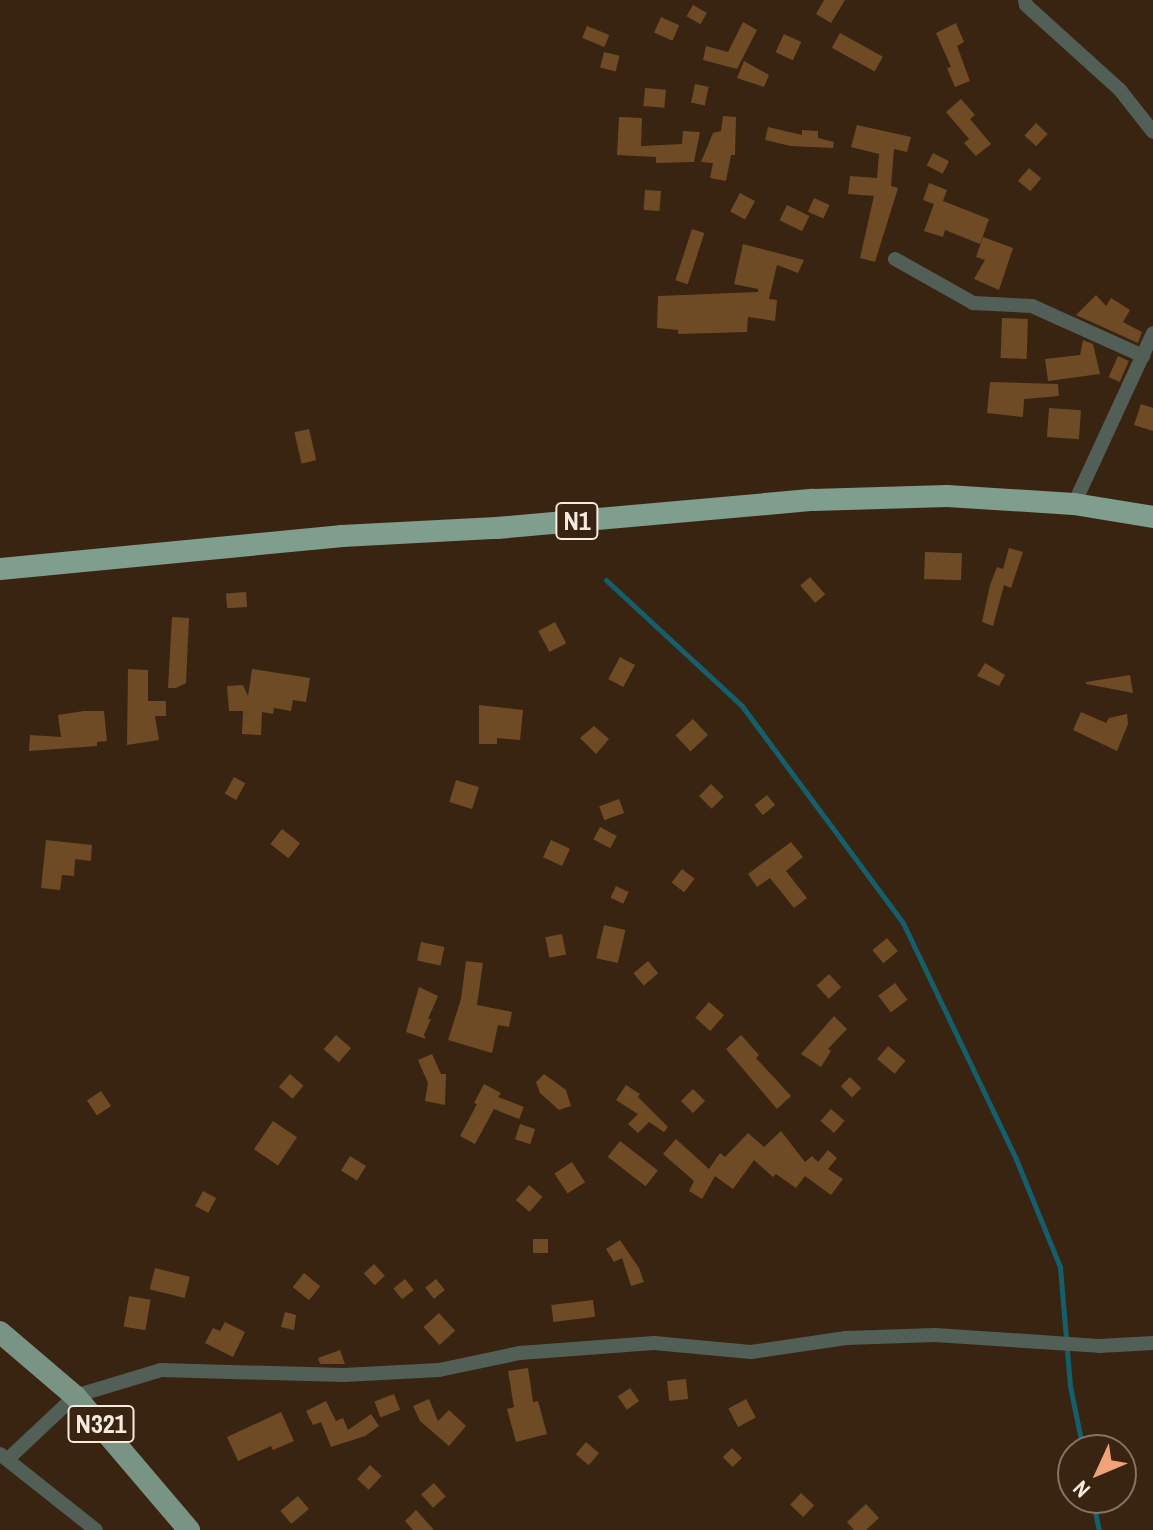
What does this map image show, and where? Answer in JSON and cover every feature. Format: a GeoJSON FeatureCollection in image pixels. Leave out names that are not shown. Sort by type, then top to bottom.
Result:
{"type":"FeatureCollection","features":[{"type":"Feature","properties":{"kind":"highway","name":"N1"},"geometry":{"type":"LineString","coordinates":[[0,569],[342,536],[497,528],[813,500],[947,496],[1074,504],[1153,517]]}},
{"type":"Feature","properties":{"kind":"main road","name":"N321"},"geometry":{"type":"LineString","coordinates":[[0,1332],[75,1396],[189,1530]]}},
{"type":"Feature","properties":{"kind":"street"},"geometry":{"type":"LineString","coordinates":[[1025,0],[1026,5],[1120,90],[1153,132]]}},
{"type":"Feature","properties":{"kind":"street"},"geometry":{"type":"LineString","coordinates":[[895,259],[973,303],[1032,306],[1143,356]]}},
{"type":"Feature","properties":{"kind":"street"},"geometry":{"type":"LineString","coordinates":[[1074,504],[1153,333]]}},
{"type":"Feature","properties":{"kind":"street"},"geometry":{"type":"LineString","coordinates":[[96,1530],[4,1456],[75,1396],[161,1370],[344,1375],[439,1370],[520,1353],[654,1343],[751,1352],[846,1338],[935,1335],[1099,1346],[1153,1343]]}},
{"type":"Feature","properties":{"kind":"building"},"geometry":{"type":"Polygon","coordinates":[[[824,0],[845,0],[831,23],[816,14],[824,0]]]}},
{"type":"Feature","properties":{"kind":"building"},"geometry":{"type":"Polygon","coordinates":[[[693,5],[707,13],[700,24],[686,16],[693,5]]]}},
{"type":"Feature","properties":{"kind":"building"},"geometry":{"type":"Polygon","coordinates":[[[661,17],[679,25],[672,41],[654,33],[661,17]]]}},
{"type":"Feature","properties":{"kind":"building"},"geometry":{"type":"Polygon","coordinates":[[[743,22],[757,30],[737,69],[703,60],[706,46],[728,52],[743,22]]]}},
{"type":"Feature","properties":{"kind":"building"},"geometry":{"type":"Polygon","coordinates":[[[956,23],[964,42],[957,46],[970,81],[955,87],[947,68],[951,67],[936,33],[956,23]]]}},
{"type":"Feature","properties":{"kind":"building"},"geometry":{"type":"Polygon","coordinates":[[[587,26],[609,35],[604,47],[582,38],[587,26]]]}},
{"type":"Feature","properties":{"kind":"building"},"geometry":{"type":"Polygon","coordinates":[[[840,33],[883,57],[875,72],[832,48],[840,33]]]}},
{"type":"Feature","properties":{"kind":"building"},"geometry":{"type":"Polygon","coordinates":[[[784,34],[801,42],[793,60],[776,52],[784,34]]]}},
{"type":"Feature","properties":{"kind":"building"},"geometry":{"type":"Polygon","coordinates":[[[604,52],[620,56],[616,71],[600,68],[604,52]]]}},
{"type":"Feature","properties":{"kind":"building"},"geometry":{"type":"Polygon","coordinates":[[[744,61],[769,75],[764,87],[737,78],[744,61]]]}},
{"type":"Feature","properties":{"kind":"building"},"geometry":{"type":"Polygon","coordinates":[[[695,84],[709,87],[705,105],[691,103],[695,84]]]}},
{"type":"Feature","properties":{"kind":"building"},"geometry":{"type":"Polygon","coordinates":[[[645,88],[666,90],[664,108],[643,106],[645,88]]]}},
{"type":"Feature","properties":{"kind":"building"},"geometry":{"type":"Polygon","coordinates":[[[961,99],[975,115],[970,119],[991,144],[976,156],[964,143],[969,139],[946,112],[961,99]]]}},
{"type":"Feature","properties":{"kind":"building"},"geometry":{"type":"Polygon","coordinates":[[[723,116],[736,117],[735,155],[731,155],[726,181],[710,178],[713,163],[701,162],[713,133],[721,131],[723,116]]]}},
{"type":"Feature","properties":{"kind":"building"},"geometry":{"type":"Polygon","coordinates":[[[619,117],[642,118],[641,146],[682,144],[683,131],[700,132],[694,162],[656,163],[656,157],[617,155],[619,117]]]}},
{"type":"Feature","properties":{"kind":"building"},"geometry":{"type":"Polygon","coordinates":[[[1036,123],[1048,134],[1036,146],[1024,135],[1036,123]]]}},
{"type":"Feature","properties":{"kind":"building"},"geometry":{"type":"Polygon","coordinates":[[[857,125],[911,137],[907,152],[894,149],[891,186],[898,188],[875,262],[860,258],[874,196],[848,194],[850,176],[877,178],[879,154],[851,147],[857,125]]]}},
{"type":"Feature","properties":{"kind":"building"},"geometry":{"type":"Polygon","coordinates":[[[768,127],[802,135],[802,130],[818,131],[818,138],[834,142],[833,148],[791,146],[765,140],[768,127]]]}},
{"type":"Feature","properties":{"kind":"building"},"geometry":{"type":"Polygon","coordinates":[[[933,153],[949,161],[943,174],[927,165],[933,153]]]}},
{"type":"Feature","properties":{"kind":"building"},"geometry":{"type":"Polygon","coordinates":[[[1029,168],[1041,178],[1030,191],[1018,181],[1029,168]]]}},
{"type":"Feature","properties":{"kind":"building"},"geometry":{"type":"Polygon","coordinates":[[[929,183],[947,190],[943,201],[989,219],[980,244],[945,230],[943,237],[924,231],[934,204],[923,200],[929,183]]]}},
{"type":"Feature","properties":{"kind":"building"},"geometry":{"type":"Polygon","coordinates":[[[645,190],[661,191],[660,211],[644,210],[645,190]]]}},
{"type":"Feature","properties":{"kind":"building"},"geometry":{"type":"Polygon","coordinates":[[[740,193],[755,201],[745,220],[730,212],[740,193]]]}},
{"type":"Feature","properties":{"kind":"building"},"geometry":{"type":"Polygon","coordinates":[[[814,198],[830,205],[823,219],[808,212],[814,198]]]}},
{"type":"Feature","properties":{"kind":"building"},"geometry":{"type":"Polygon","coordinates":[[[787,205],[809,216],[802,231],[780,220],[787,205]]]}},
{"type":"Feature","properties":{"kind":"building"},"geometry":{"type":"Polygon","coordinates":[[[692,229],[704,233],[688,284],[675,280],[692,229]]]}},
{"type":"Feature","properties":{"kind":"building"},"geometry":{"type":"Polygon","coordinates":[[[983,237],[1013,248],[999,290],[974,279],[985,260],[976,257],[983,237]]]}},
{"type":"Feature","properties":{"kind":"building"},"geometry":{"type":"Polygon","coordinates":[[[743,244],[804,260],[798,273],[777,265],[769,299],[777,300],[775,321],[748,317],[747,332],[678,334],[678,330],[657,328],[658,296],[758,292],[758,289],[734,284],[743,244]]]}},
{"type":"Feature","properties":{"kind":"building"},"geometry":{"type":"Polygon","coordinates":[[[1096,295],[1106,306],[1111,298],[1130,310],[1123,322],[1142,332],[1138,343],[1076,315],[1096,295]]]}},
{"type":"Feature","properties":{"kind":"building"},"geometry":{"type":"Polygon","coordinates":[[[1002,318],[1028,319],[1027,359],[1001,358],[1002,318]]]}},
{"type":"Feature","properties":{"kind":"building"},"geometry":{"type":"Polygon","coordinates":[[[1083,340],[1093,344],[1100,374],[1048,381],[1045,359],[1080,355],[1083,340]]]}},
{"type":"Feature","properties":{"kind":"building"},"geometry":{"type":"Polygon","coordinates":[[[1118,356],[1129,361],[1120,382],[1109,377],[1118,356]]]}},
{"type":"Feature","properties":{"kind":"building"},"geometry":{"type":"Polygon","coordinates":[[[990,382],[1058,384],[1059,396],[1024,399],[1023,417],[987,413],[990,382]]]}},
{"type":"Feature","properties":{"kind":"building"},"geometry":{"type":"Polygon","coordinates":[[[1141,404],[1153,408],[1153,431],[1134,425],[1141,404]]]}},
{"type":"Feature","properties":{"kind":"building"},"geometry":{"type":"Polygon","coordinates":[[[1049,408],[1081,410],[1079,439],[1047,437],[1049,408]]]}},
{"type":"Feature","properties":{"kind":"building"},"geometry":{"type":"Polygon","coordinates":[[[309,429],[316,460],[302,464],[294,432],[309,429]]]}},
{"type":"Feature","properties":{"kind":"building"},"geometry":{"type":"Polygon","coordinates":[[[1009,548],[1023,552],[1011,588],[1004,585],[993,626],[982,622],[990,585],[997,567],[1003,569],[1009,548]]]}},
{"type":"Feature","properties":{"kind":"building"},"geometry":{"type":"Polygon","coordinates":[[[925,552],[962,553],[961,580],[924,579],[925,552]]]}},
{"type":"Feature","properties":{"kind":"building"},"geometry":{"type":"Polygon","coordinates":[[[810,577],[825,594],[815,603],[800,586],[810,577]]]}},
{"type":"Feature","properties":{"kind":"building"},"geometry":{"type":"Polygon","coordinates":[[[246,592],[247,607],[227,608],[226,593],[246,592]]]}},
{"type":"Feature","properties":{"kind":"building"},"geometry":{"type":"Polygon","coordinates":[[[172,617],[189,618],[186,683],[168,688],[172,617]]]}},
{"type":"Feature","properties":{"kind":"building"},"geometry":{"type":"Polygon","coordinates":[[[555,622],[566,643],[549,652],[538,631],[555,622]]]}},
{"type":"Feature","properties":{"kind":"building"},"geometry":{"type":"Polygon","coordinates":[[[620,657],[635,665],[623,687],[608,679],[620,657]]]}},
{"type":"Feature","properties":{"kind":"building"},"geometry":{"type":"Polygon","coordinates":[[[985,663],[1005,675],[999,686],[977,676],[985,663]]]}},
{"type":"Feature","properties":{"kind":"building"},"geometry":{"type":"Polygon","coordinates":[[[128,669],[148,670],[148,701],[166,701],[166,716],[155,716],[159,740],[127,745],[128,669]]]}},
{"type":"Feature","properties":{"kind":"building"},"geometry":{"type":"Polygon","coordinates":[[[252,669],[310,678],[306,702],[293,700],[291,711],[274,708],[273,714],[262,712],[261,735],[242,734],[243,711],[229,711],[227,686],[243,685],[248,696],[252,669]]]}},
{"type":"Feature","properties":{"kind":"building"},"geometry":{"type":"Polygon","coordinates":[[[1130,675],[1133,693],[1086,684],[1086,682],[1130,675]]]}},
{"type":"Feature","properties":{"kind":"building"},"geometry":{"type":"Polygon","coordinates":[[[479,705],[523,710],[520,740],[497,738],[497,744],[479,744],[479,705]]]}},
{"type":"Feature","properties":{"kind":"building"},"geometry":{"type":"Polygon","coordinates":[[[104,711],[107,741],[97,742],[97,746],[29,751],[30,735],[61,737],[58,715],[104,711]]]}},
{"type":"Feature","properties":{"kind":"building"},"geometry":{"type":"Polygon","coordinates":[[[1081,712],[1106,723],[1109,718],[1127,714],[1128,724],[1117,751],[1073,730],[1081,712]]]}},
{"type":"Feature","properties":{"kind":"building"},"geometry":{"type":"Polygon","coordinates":[[[693,719],[708,735],[690,751],[675,735],[693,719]]]}},
{"type":"Feature","properties":{"kind":"building"},"geometry":{"type":"Polygon","coordinates":[[[594,726],[609,739],[596,754],[580,738],[594,726]]]}},
{"type":"Feature","properties":{"kind":"building"},"geometry":{"type":"Polygon","coordinates":[[[234,777],[245,783],[236,800],[225,794],[234,777]]]}},
{"type":"Feature","properties":{"kind":"building"},"geometry":{"type":"Polygon","coordinates":[[[456,780],[479,787],[472,809],[449,802],[456,780]]]}},
{"type":"Feature","properties":{"kind":"building"},"geometry":{"type":"Polygon","coordinates":[[[711,784],[724,797],[712,809],[699,796],[711,784]]]}},
{"type":"Feature","properties":{"kind":"building"},"geometry":{"type":"Polygon","coordinates":[[[767,795],[775,805],[763,815],[755,805],[767,795]]]}},
{"type":"Feature","properties":{"kind":"building"},"geometry":{"type":"Polygon","coordinates":[[[619,799],[624,813],[604,820],[599,806],[619,799]]]}},
{"type":"Feature","properties":{"kind":"building"},"geometry":{"type":"Polygon","coordinates":[[[600,827],[617,836],[610,848],[593,839],[600,827]]]}},
{"type":"Feature","properties":{"kind":"building"},"geometry":{"type":"Polygon","coordinates":[[[282,829],[300,843],[288,858],[270,844],[282,829]]]}},
{"type":"Feature","properties":{"kind":"building"},"geometry":{"type":"Polygon","coordinates":[[[46,840],[92,845],[91,861],[75,859],[74,876],[62,875],[60,890],[41,888],[46,840]]]}},
{"type":"Feature","properties":{"kind":"building"},"geometry":{"type":"Polygon","coordinates":[[[551,840],[570,849],[562,866],[543,857],[551,840]]]}},
{"type":"Feature","properties":{"kind":"building"},"geometry":{"type":"Polygon","coordinates":[[[791,842],[803,857],[786,871],[807,898],[794,908],[770,878],[757,887],[748,874],[791,842]]]}},
{"type":"Feature","properties":{"kind":"building"},"geometry":{"type":"Polygon","coordinates":[[[682,869],[695,879],[684,892],[672,882],[682,869]]]}},
{"type":"Feature","properties":{"kind":"building"},"geometry":{"type":"Polygon","coordinates":[[[616,886],[629,892],[623,904],[611,898],[616,886]]]}},
{"type":"Feature","properties":{"kind":"building"},"geometry":{"type":"Polygon","coordinates":[[[604,925],[625,930],[618,963],[596,958],[604,925]]]}},
{"type":"Feature","properties":{"kind":"building"},"geometry":{"type":"Polygon","coordinates":[[[562,934],[566,955],[549,958],[545,937],[562,934]]]}},
{"type":"Feature","properties":{"kind":"building"},"geometry":{"type":"Polygon","coordinates":[[[887,938],[898,951],[883,963],[872,950],[887,938]]]}},
{"type":"Feature","properties":{"kind":"building"},"geometry":{"type":"Polygon","coordinates":[[[421,942],[444,947],[441,966],[417,961],[421,942]]]}},
{"type":"Feature","properties":{"kind":"building"},"geometry":{"type":"Polygon","coordinates":[[[466,961],[483,963],[477,1005],[512,1012],[509,1027],[498,1025],[492,1053],[448,1040],[461,999],[466,961]]]}},
{"type":"Feature","properties":{"kind":"building"},"geometry":{"type":"Polygon","coordinates":[[[648,961],[658,973],[644,985],[633,973],[648,961]]]}},
{"type":"Feature","properties":{"kind":"building"},"geometry":{"type":"Polygon","coordinates":[[[829,974],[841,987],[829,999],[817,986],[829,974]]]}},
{"type":"Feature","properties":{"kind":"building"},"geometry":{"type":"Polygon","coordinates":[[[895,983],[908,1000],[891,1012],[878,996],[895,983]]]}},
{"type":"Feature","properties":{"kind":"building"},"geometry":{"type":"Polygon","coordinates":[[[419,987],[438,996],[428,1019],[431,1019],[424,1035],[426,1039],[406,1032],[419,987]]]}},
{"type":"Feature","properties":{"kind":"building"},"geometry":{"type":"Polygon","coordinates":[[[709,1002],[724,1015],[710,1031],[695,1018],[709,1002]]]}},
{"type":"Feature","properties":{"kind":"building"},"geometry":{"type":"Polygon","coordinates":[[[834,1016],[847,1029],[828,1049],[831,1051],[821,1067],[801,1054],[834,1016]]]}},
{"type":"Feature","properties":{"kind":"building"},"geometry":{"type":"Polygon","coordinates":[[[336,1035],[351,1048],[339,1062],[324,1049],[336,1035]]]}},
{"type":"Feature","properties":{"kind":"building"},"geometry":{"type":"Polygon","coordinates":[[[741,1035],[759,1055],[756,1058],[791,1096],[777,1109],[726,1049],[741,1035]]]}},
{"type":"Feature","properties":{"kind":"building"},"geometry":{"type":"Polygon","coordinates":[[[888,1046],[906,1061],[895,1074],[877,1059],[888,1046]]]}},
{"type":"Feature","properties":{"kind":"building"},"geometry":{"type":"Polygon","coordinates":[[[432,1054],[441,1074],[446,1074],[445,1105],[425,1101],[428,1083],[418,1060],[432,1054]]]}},
{"type":"Feature","properties":{"kind":"building"},"geometry":{"type":"Polygon","coordinates":[[[290,1074],[304,1086],[292,1099],[279,1087],[290,1074]]]}},
{"type":"Feature","properties":{"kind":"building"},"geometry":{"type":"Polygon","coordinates":[[[544,1074],[566,1090],[571,1106],[559,1110],[540,1093],[536,1082],[544,1074]]]}},
{"type":"Feature","properties":{"kind":"building"},"geometry":{"type":"Polygon","coordinates":[[[850,1077],[861,1088],[852,1098],[841,1086],[850,1077]]]}},
{"type":"Feature","properties":{"kind":"building"},"geometry":{"type":"Polygon","coordinates":[[[484,1084],[501,1093],[498,1097],[524,1107],[519,1119],[494,1109],[475,1144],[460,1136],[484,1084]]]}},
{"type":"Feature","properties":{"kind":"building"},"geometry":{"type":"Polygon","coordinates":[[[626,1085],[640,1094],[638,1097],[668,1127],[664,1132],[649,1122],[638,1133],[628,1124],[638,1114],[616,1100],[626,1085]]]}},
{"type":"Feature","properties":{"kind":"building"},"geometry":{"type":"Polygon","coordinates":[[[693,1089],[705,1101],[693,1113],[681,1101],[693,1089]]]}},
{"type":"Feature","properties":{"kind":"building"},"geometry":{"type":"Polygon","coordinates":[[[101,1091],[111,1106],[97,1115],[87,1101],[101,1091]]]}},
{"type":"Feature","properties":{"kind":"building"},"geometry":{"type":"Polygon","coordinates":[[[831,1109],[845,1121],[834,1133],[821,1121],[831,1109]]]}},
{"type":"Feature","properties":{"kind":"building"},"geometry":{"type":"Polygon","coordinates":[[[273,1121],[297,1137],[278,1165],[254,1149],[273,1121]]]}},
{"type":"Feature","properties":{"kind":"building"},"geometry":{"type":"Polygon","coordinates":[[[520,1124],[535,1129],[530,1144],[515,1139],[520,1124]]]}},
{"type":"Feature","properties":{"kind":"building"},"geometry":{"type":"Polygon","coordinates":[[[781,1131],[805,1162],[812,1156],[818,1162],[828,1150],[837,1158],[828,1169],[843,1179],[831,1195],[805,1176],[796,1188],[776,1174],[773,1177],[754,1160],[733,1189],[715,1176],[702,1199],[689,1191],[694,1181],[663,1154],[676,1139],[709,1169],[720,1153],[725,1157],[748,1133],[764,1147],[781,1131]]]}},
{"type":"Feature","properties":{"kind":"building"},"geometry":{"type":"Polygon","coordinates":[[[620,1141],[658,1171],[646,1186],[608,1157],[620,1141]]]}},
{"type":"Feature","properties":{"kind":"building"},"geometry":{"type":"Polygon","coordinates":[[[350,1156],[366,1166],[357,1180],[341,1170],[350,1156]]]}},
{"type":"Feature","properties":{"kind":"building"},"geometry":{"type":"Polygon","coordinates":[[[572,1162],[585,1182],[567,1194],[554,1173],[572,1162]]]}},
{"type":"Feature","properties":{"kind":"building"},"geometry":{"type":"Polygon","coordinates":[[[529,1185],[543,1197],[529,1212],[516,1200],[529,1185]]]}},
{"type":"Feature","properties":{"kind":"building"},"geometry":{"type":"Polygon","coordinates":[[[203,1191],[216,1198],[208,1213],[195,1206],[203,1191]]]}},
{"type":"Feature","properties":{"kind":"building"},"geometry":{"type":"Polygon","coordinates":[[[533,1239],[548,1239],[548,1253],[533,1253],[533,1239]]]}},
{"type":"Feature","properties":{"kind":"building"},"geometry":{"type":"Polygon","coordinates":[[[620,1240],[639,1268],[644,1282],[631,1286],[622,1258],[614,1262],[606,1249],[620,1240]]]}},
{"type":"Feature","properties":{"kind":"building"},"geometry":{"type":"Polygon","coordinates":[[[374,1264],[385,1276],[375,1285],[364,1274],[374,1264]]]}},
{"type":"Feature","properties":{"kind":"building"},"geometry":{"type":"Polygon","coordinates":[[[155,1268],[190,1277],[185,1298],[150,1289],[155,1268]]]}},
{"type":"Feature","properties":{"kind":"building"},"geometry":{"type":"Polygon","coordinates":[[[304,1273],[320,1286],[309,1300],[293,1287],[304,1273]]]}},
{"type":"Feature","properties":{"kind":"building"},"geometry":{"type":"Polygon","coordinates":[[[405,1279],[414,1290],[402,1299],[393,1288],[405,1279]]]}},
{"type":"Feature","properties":{"kind":"building"},"geometry":{"type":"Polygon","coordinates":[[[436,1279],[445,1290],[434,1299],[425,1288],[436,1279]]]}},
{"type":"Feature","properties":{"kind":"building"},"geometry":{"type":"Polygon","coordinates":[[[129,1296],[151,1300],[145,1330],[124,1327],[129,1296]]]}},
{"type":"Feature","properties":{"kind":"building"},"geometry":{"type":"Polygon","coordinates":[[[593,1300],[595,1317],[553,1322],[551,1305],[593,1300]]]}},
{"type":"Feature","properties":{"kind":"building"},"geometry":{"type":"Polygon","coordinates":[[[285,1312],[296,1315],[294,1330],[281,1327],[285,1312]]]}},
{"type":"Feature","properties":{"kind":"building"},"geometry":{"type":"Polygon","coordinates":[[[439,1313],[455,1331],[439,1345],[423,1327],[439,1313]]]}},
{"type":"Feature","properties":{"kind":"building"},"geometry":{"type":"Polygon","coordinates":[[[225,1322],[245,1332],[233,1357],[205,1343],[213,1328],[220,1331],[225,1322]]]}},
{"type":"Feature","properties":{"kind":"building"},"geometry":{"type":"Polygon","coordinates":[[[340,1350],[345,1364],[320,1364],[318,1358],[340,1350]]]}},
{"type":"Feature","properties":{"kind":"building"},"geometry":{"type":"Polygon","coordinates":[[[528,1368],[533,1402],[538,1401],[547,1434],[516,1442],[507,1409],[514,1407],[508,1371],[528,1368]]]}},
{"type":"Feature","properties":{"kind":"building"},"geometry":{"type":"Polygon","coordinates":[[[686,1379],[688,1399],[669,1401],[667,1381],[686,1379]]]}},
{"type":"Feature","properties":{"kind":"building"},"geometry":{"type":"Polygon","coordinates":[[[630,1388],[639,1401],[627,1410],[618,1397],[630,1388]]]}},
{"type":"Feature","properties":{"kind":"building"},"geometry":{"type":"Polygon","coordinates":[[[394,1394],[400,1410],[380,1417],[374,1402],[394,1394]]]}},
{"type":"Feature","properties":{"kind":"building"},"geometry":{"type":"Polygon","coordinates":[[[429,1399],[438,1421],[449,1410],[466,1426],[449,1446],[420,1421],[413,1406],[429,1399]]]}},
{"type":"Feature","properties":{"kind":"building"},"geometry":{"type":"Polygon","coordinates":[[[746,1399],[756,1418],[738,1427],[728,1408],[746,1399]]]}},
{"type":"Feature","properties":{"kind":"building"},"geometry":{"type":"Polygon","coordinates":[[[326,1401],[336,1421],[343,1418],[348,1430],[371,1414],[379,1426],[365,1436],[331,1447],[321,1422],[313,1425],[306,1411],[326,1401]]]}},
{"type":"Feature","properties":{"kind":"building"},"geometry":{"type":"Polygon","coordinates":[[[281,1412],[294,1441],[273,1450],[271,1446],[238,1461],[227,1437],[281,1412]]]}},
{"type":"Feature","properties":{"kind":"building"},"geometry":{"type":"Polygon","coordinates":[[[586,1442],[599,1453],[589,1465],[576,1454],[586,1442]]]}},
{"type":"Feature","properties":{"kind":"building"},"geometry":{"type":"Polygon","coordinates":[[[732,1448],[742,1458],[733,1467],[723,1457],[732,1448]]]}},
{"type":"Feature","properties":{"kind":"building"},"geometry":{"type":"Polygon","coordinates":[[[370,1465],[382,1476],[369,1490],[357,1479],[370,1465]]]}},
{"type":"Feature","properties":{"kind":"building"},"geometry":{"type":"Polygon","coordinates":[[[434,1483],[446,1497],[433,1508],[421,1494],[434,1483]]]}},
{"type":"Feature","properties":{"kind":"building"},"geometry":{"type":"Polygon","coordinates":[[[801,1493],[814,1505],[803,1517],[790,1505],[801,1493]]]}},
{"type":"Feature","properties":{"kind":"building"},"geometry":{"type":"Polygon","coordinates":[[[298,1496],[309,1509],[291,1524],[280,1511],[298,1496]]]}},
{"type":"Feature","properties":{"kind":"building"},"geometry":{"type":"Polygon","coordinates":[[[866,1504],[879,1518],[866,1530],[854,1530],[847,1522],[866,1504]]]}},
{"type":"Feature","properties":{"kind":"building"},"geometry":{"type":"Polygon","coordinates":[[[416,1510],[434,1530],[413,1530],[405,1521],[416,1510]]]}},
{"type":"Feature","properties":{"kind":"waterway"},"geometry":{"type":"LineString","coordinates":[[606,580],[742,706],[903,923],[1016,1159],[1060,1267],[1070,1386],[1080,1434]]}},
{"type":"Feature","properties":{"kind":"waterway"},"geometry":{"type":"LineString","coordinates":[[1096,1514],[1099,1530]]}}]}
